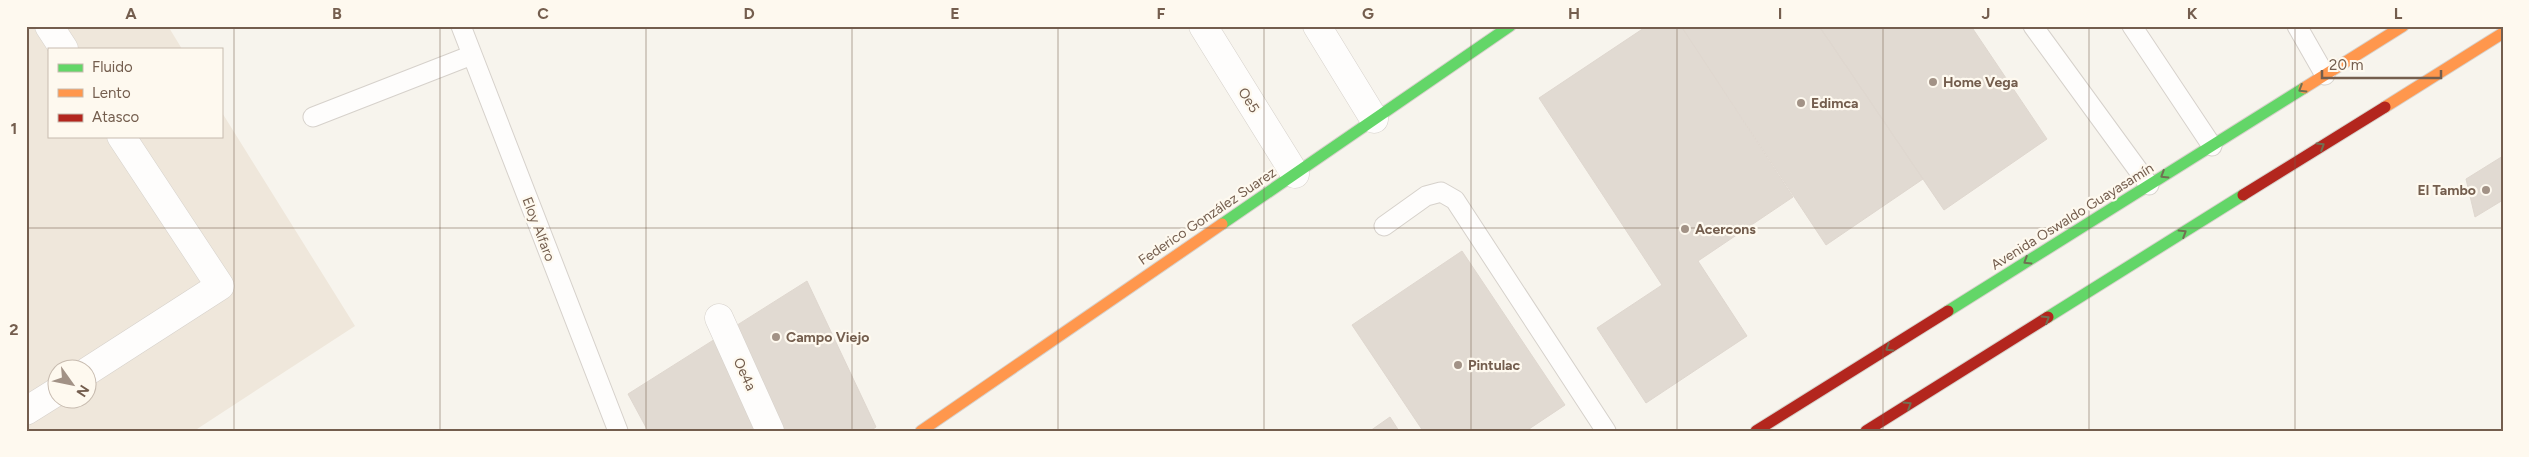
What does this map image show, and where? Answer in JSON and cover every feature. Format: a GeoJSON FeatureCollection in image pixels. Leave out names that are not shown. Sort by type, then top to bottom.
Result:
{"type":"FeatureCollection","features":[{"type":"Feature","properties":{"kind":"main road","name":"Federico González Suarez"},"geometry":{"type":"LineString","coordinates":[[921,431],[1510,26]]}},
{"type":"Feature","properties":{"kind":"main road","name":"Avenida Oswaldo Guayasamín"},"geometry":{"type":"LineString","coordinates":[[1756,431],[2403,26]]}},
{"type":"Feature","properties":{"kind":"main road"},"geometry":{"type":"LineString","coordinates":[[1866,431],[2503,33]]}},
{"type":"Feature","properties":{"kind":"street"},"geometry":{"type":"LineString","coordinates":[[49,26],[63,48]]}},
{"type":"Feature","properties":{"kind":"street","name":"Oe5"},"geometry":{"type":"LineString","coordinates":[[1203,26],[1295,174]]}},
{"type":"Feature","properties":{"kind":"street"},"geometry":{"type":"LineString","coordinates":[[1317,26],[1374,119]]}},
{"type":"Feature","properties":{"kind":"street"},"geometry":{"type":"LineString","coordinates":[[98,365],[220,286],[122,138]]}},
{"type":"Feature","properties":{"kind":"street","name":"Oe4a"},"geometry":{"type":"LineString","coordinates":[[719,318],[770,431]]}},
{"type":"Feature","properties":{"kind":"street"},"geometry":{"type":"LineString","coordinates":[[26,411],[48,397]]}},
{"type":"Feature","properties":{"kind":"lane","name":"Eloy Alfaro"},"geometry":{"type":"LineString","coordinates":[[461,26],[618,431]]}},
{"type":"Feature","properties":{"kind":"lane"},"geometry":{"type":"LineString","coordinates":[[2033,26],[2149,185]]}},
{"type":"Feature","properties":{"kind":"lane"},"geometry":{"type":"LineString","coordinates":[[2132,26],[2212,146]]}},
{"type":"Feature","properties":{"kind":"lane"},"geometry":{"type":"LineString","coordinates":[[2297,26],[2325,75]]}},
{"type":"Feature","properties":{"kind":"lane"},"geometry":{"type":"LineString","coordinates":[[313,117],[472,55]]}},
{"type":"Feature","properties":{"kind":"lane"},"geometry":{"type":"LineString","coordinates":[[1384,226],[1426,196],[1441,192],[1455,200],[1606,431]]}},
{"type":"Feature","properties":{"kind":"shaded area"},"geometry":{"type":"Polygon","coordinates":[[[26,26],[168,26],[181,48],[48,48],[48,138],[222,138],[222,113],[355,326],[194,431],[26,431],[26,26]]]}},
{"type":"Feature","properties":{"kind":"building","name":"Acercons"},"geometry":{"type":"Polygon","coordinates":[[[1647,26],[1681,26],[1793,197],[1698,261],[1747,336],[1646,403],[1597,328],[1662,285],[1539,98],[1647,26]]]}},
{"type":"Feature","properties":{"kind":"building","name":"Edimca"},"geometry":{"type":"Polygon","coordinates":[[[1681,26],[1819,26],[1923,179],[1826,245],[1681,26]]]}},
{"type":"Feature","properties":{"kind":"building","name":"Home Vega"},"geometry":{"type":"Polygon","coordinates":[[[1819,26],[1971,26],[2047,139],[1944,210],[1819,26]]]}},
{"type":"Feature","properties":{"kind":"building","name":"El Tambo"},"geometry":{"type":"Polygon","coordinates":[[[2503,156],[2503,200],[2475,217],[2466,179],[2503,156]]]}},
{"type":"Feature","properties":{"kind":"building","name":"Pintulac"},"geometry":{"type":"Polygon","coordinates":[[[1462,251],[1565,405],[1526,431],[1423,431],[1352,325],[1462,251]]]}},
{"type":"Feature","properties":{"kind":"building","name":"Campo Viejo"},"geometry":{"type":"Polygon","coordinates":[[[807,281],[876,427],[870,431],[648,431],[628,394],[807,281]]]}},
{"type":"Feature","properties":{"kind":"building"},"geometry":{"type":"Polygon","coordinates":[[[1390,417],[1399,431],[1370,431],[1390,417]]]}},
{"type":"Feature","properties":{"kind":"traffic: fast"},"geometry":{"type":"LineString","coordinates":[[1222,224],[1510,26]]}},
{"type":"Feature","properties":{"kind":"traffic: fast"},"geometry":{"type":"LineString","coordinates":[[1948,311],[2304,88]]}},
{"type":"Feature","properties":{"kind":"traffic: fast"},"geometry":{"type":"LineString","coordinates":[[2048,317],[2243,195]]}},
{"type":"Feature","properties":{"kind":"traffic: slow"},"geometry":{"type":"LineString","coordinates":[[2304,88],[2403,26]]}},
{"type":"Feature","properties":{"kind":"traffic: slow"},"geometry":{"type":"LineString","coordinates":[[2385,107],[2503,33]]}},
{"type":"Feature","properties":{"kind":"traffic: slow"},"geometry":{"type":"LineString","coordinates":[[921,431],[1222,224]]}},
{"type":"Feature","properties":{"kind":"traffic: jam"},"geometry":{"type":"LineString","coordinates":[[2243,195],[2385,107]]}},
{"type":"Feature","properties":{"kind":"traffic: jam"},"geometry":{"type":"LineString","coordinates":[[1756,431],[1948,311]]}},
{"type":"Feature","properties":{"kind":"traffic: jam"},"geometry":{"type":"LineString","coordinates":[[1866,431],[2048,317]]}},
{"type":"Feature","properties":{"kind":"place","name":"Home Vega"},"geometry":{"type":"Point","coordinates":[1933,82]}},
{"type":"Feature","properties":{"kind":"place","name":"Edimca"},"geometry":{"type":"Point","coordinates":[1801,103]}},
{"type":"Feature","properties":{"kind":"place","name":"El Tambo"},"geometry":{"type":"Point","coordinates":[2486,190]}},
{"type":"Feature","properties":{"kind":"place","name":"Acercons"},"geometry":{"type":"Point","coordinates":[1685,229]}},
{"type":"Feature","properties":{"kind":"place","name":"Campo Viejo"},"geometry":{"type":"Point","coordinates":[776,337]}},
{"type":"Feature","properties":{"kind":"place","name":"Pintulac"},"geometry":{"type":"Point","coordinates":[1458,365]}}]}
